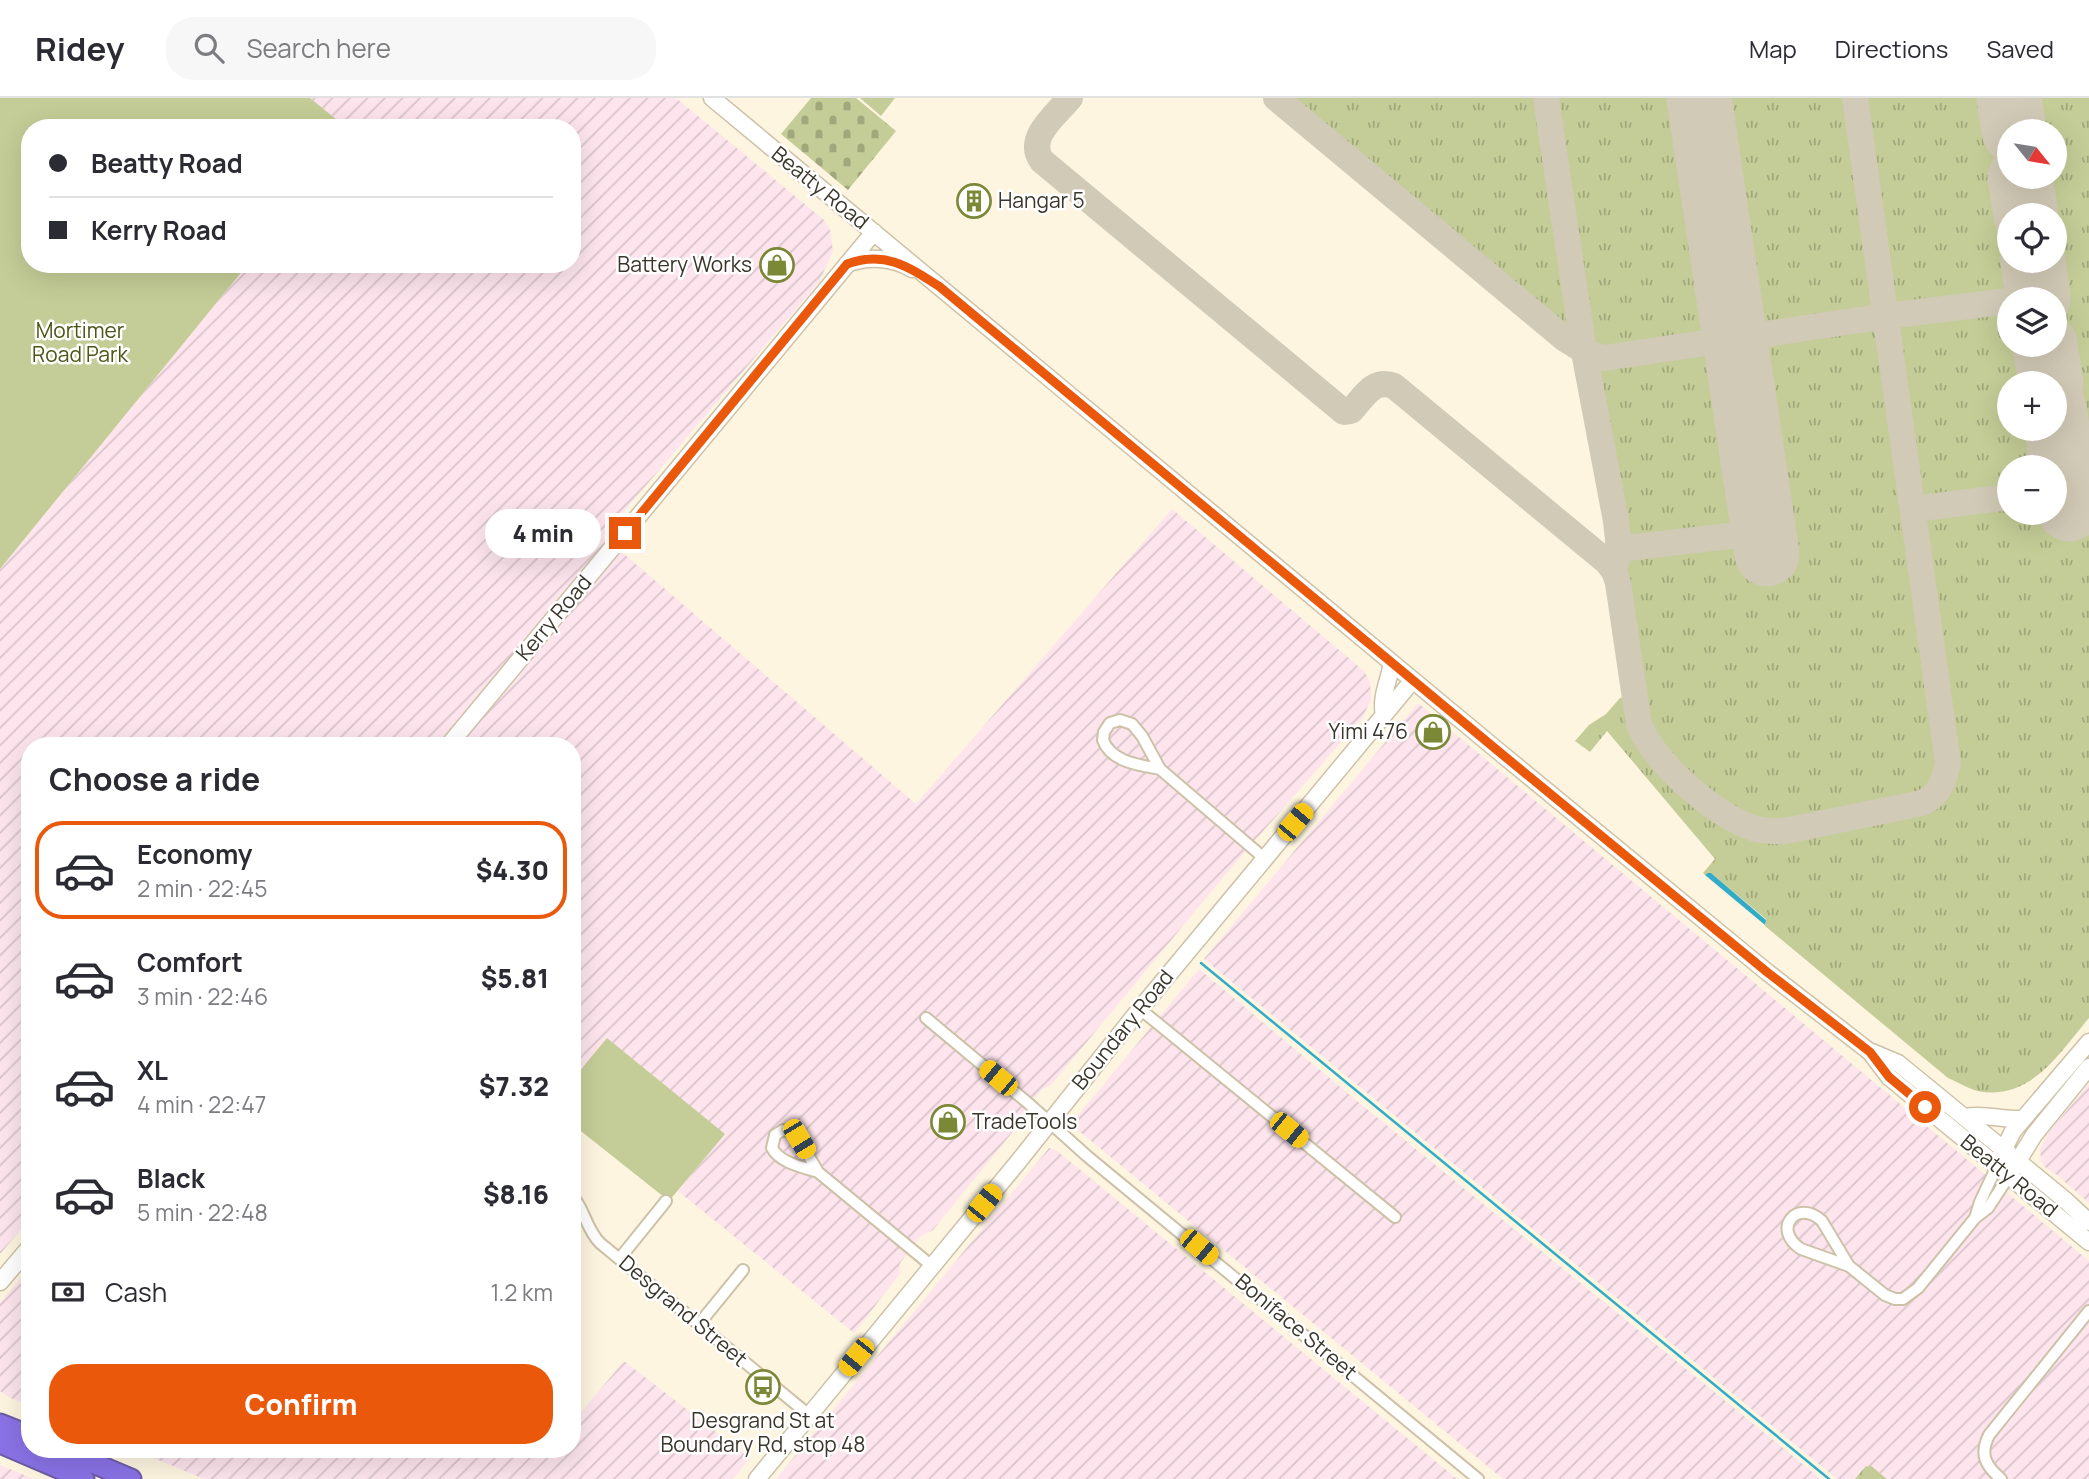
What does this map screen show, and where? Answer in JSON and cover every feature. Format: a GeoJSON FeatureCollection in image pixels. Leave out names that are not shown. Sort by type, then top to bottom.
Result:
{"type":"FeatureCollection","features":[{"type":"Feature","properties":{"kind":"highway"},"geometry":{"type":"LineString","coordinates":[[1,1428],[21,1434]]}},
{"type":"Feature","properties":{"kind":"highway"},"geometry":{"type":"LineString","coordinates":[[1,1428],[21,1440]]}},
{"type":"Feature","properties":{"kind":"highway"},"geometry":{"type":"LineString","coordinates":[[50,1458],[84,1479]]}},
{"type":"Feature","properties":{"kind":"highway"},"geometry":{"type":"LineString","coordinates":[[81,1458],[131,1479]]}},
{"type":"Feature","properties":{"kind":"main road","name":"Beatty Road"},"geometry":{"type":"LineString","coordinates":[[712,98],[1767,972],[1870,1052],[1889,1077],[2089,1242]]}},
{"type":"Feature","properties":{"kind":"main road","name":"Kerry Road"},"geometry":{"type":"LineString","coordinates":[[455,737],[874,232]]}},
{"type":"Feature","properties":{"kind":"main road"},"geometry":{"type":"LineString","coordinates":[[847,264],[874,258],[905,264],[940,287]]}},
{"type":"Feature","properties":{"kind":"main road"},"geometry":{"type":"LineString","coordinates":[[1384,715],[1381,702],[1392,663]]}},
{"type":"Feature","properties":{"kind":"main road","name":"Boundary Road"},"geometry":{"type":"LineString","coordinates":[[757,1479],[1140,1009],[1413,680]]}},
{"type":"Feature","properties":{"kind":"main road"},"geometry":{"type":"LineString","coordinates":[[2003,1171],[2003,1149],[2013,1130],[2089,1042]]}},
{"type":"Feature","properties":{"kind":"main road","name":"Beatty Road"},"geometry":{"type":"LineString","coordinates":[[1870,1052],[1898,1063],[2089,1222]]}},
{"type":"Feature","properties":{"kind":"main road"},"geometry":{"type":"LineString","coordinates":[[2003,1171],[2018,1161],[2034,1135],[2089,1067]]}},
{"type":"Feature","properties":{"kind":"main road"},"geometry":{"type":"LineString","coordinates":[[1965,1117],[1977,1115],[2022,1119]]}},
{"type":"Feature","properties":{"kind":"main road"},"geometry":{"type":"LineString","coordinates":[[0,1282],[21,1258]]}},
{"type":"Feature","properties":{"kind":"street"},"geometry":{"type":"LineString","coordinates":[[1160,769],[1138,765],[1110,753],[1102,740],[1110,723],[1121,720],[1132,724],[1142,736],[1160,769],[1264,858]]}},
{"type":"Feature","properties":{"kind":"street"},"geometry":{"type":"LineString","coordinates":[[1140,1009],[1395,1217]]}},
{"type":"Feature","properties":{"kind":"street","name":"Boniface Street"},"geometry":{"type":"LineString","coordinates":[[926,1018],[1478,1479]]}},
{"type":"Feature","properties":{"kind":"street"},"geometry":{"type":"LineString","coordinates":[[818,1172],[797,1166],[776,1155],[772,1148],[775,1135],[783,1130],[795,1134],[818,1172],[932,1266]]}},
{"type":"Feature","properties":{"kind":"street"},"geometry":{"type":"LineString","coordinates":[[1975,1218],[1980,1202],[2003,1171]]}},
{"type":"Feature","properties":{"kind":"street"},"geometry":{"type":"LineString","coordinates":[[1849,1266],[1818,1217],[1801,1213],[1791,1219],[1787,1233],[1794,1245],[1849,1266],[1881,1292],[1899,1299],[1909,1296],[1918,1288],[1975,1218],[1989,1208],[2003,1171]]}},
{"type":"Feature","properties":{"kind":"street"},"geometry":{"type":"LineString","coordinates":[[620,1258],[666,1201]]}},
{"type":"Feature","properties":{"kind":"street","name":"Desgrand Street"},"geometry":{"type":"LineString","coordinates":[[581,1212],[594,1237],[809,1415]]}},
{"type":"Feature","properties":{"kind":"street"},"geometry":{"type":"LineString","coordinates":[[699,1324],[743,1270]]}},
{"type":"Feature","properties":{"kind":"street"},"geometry":{"type":"LineString","coordinates":[[2001,1479],[1990,1470],[1983,1455],[1992,1430],[2089,1311]]}},
{"type":"Feature","properties":{"kind":"shaded area"},"geometry":{"type":"Polygon","coordinates":[[[310,98],[676,98],[824,220],[830,230],[833,251],[819,282],[603,536],[916,804],[1172,509],[1364,671],[1370,682],[1371,699],[1363,717],[1231,868],[1051,1085],[1042,1089],[1016,1120],[1015,1129],[933,1230],[921,1236],[900,1263],[899,1275],[854,1333],[678,1191],[724,1134],[607,1038],[581,1069],[581,737],[21,737],[21,1230],[0,1254],[0,569],[241,273],[581,273],[581,119],[336,119],[310,98]]]}},
{"type":"Feature","properties":{"kind":"shaded area"},"geometry":{"type":"Polygon","coordinates":[[[1418,703],[2089,1261],[2089,1479],[1887,1479],[1870,1465],[1855,1479],[1837,1479],[1204,959],[1418,703]]]}},
{"type":"Feature","properties":{"kind":"shaded area"},"geometry":{"type":"Polygon","coordinates":[[[1199,969],[1821,1479],[1503,1479],[1074,1127],[1075,1119],[1199,969]]]}},
{"type":"Feature","properties":{"kind":"shaded area"},"geometry":{"type":"Polygon","coordinates":[[[2089,1084],[2089,1203],[2045,1167],[2041,1161],[2040,1149],[2049,1132],[2089,1084]]]}},
{"type":"Feature","properties":{"kind":"shaded area"},"geometry":{"type":"Polygon","coordinates":[[[1049,1148],[1056,1150],[1457,1479],[776,1479],[1049,1148]]]}},
{"type":"Feature","properties":{"kind":"shaded area"},"geometry":{"type":"Polygon","coordinates":[[[21,1278],[21,1402],[0,1391],[0,1303],[21,1278]]]}},
{"type":"Feature","properties":{"kind":"shaded area"},"geometry":{"type":"Polygon","coordinates":[[[624,1361],[750,1458],[733,1479],[204,1479],[154,1458],[581,1458],[581,1412],[624,1361]]]}},
{"type":"Feature","properties":{"kind":"shaded area"},"geometry":{"type":"Polygon","coordinates":[[[0,1465],[34,1479],[0,1479],[0,1465]]]}},
{"type":"Feature","properties":{"kind":"green space","name":"Mortimer Road Park"},"geometry":{"type":"Polygon","coordinates":[[[0,98],[310,98],[336,119],[21,119],[21,273],[241,273],[0,569],[0,98]]]}},
{"type":"Feature","properties":{"kind":"green space"},"geometry":{"type":"Polygon","coordinates":[[[811,98],[856,98],[896,131],[848,190],[781,134],[811,98]]]}},
{"type":"Feature","properties":{"kind":"green space"},"geometry":{"type":"Polygon","coordinates":[[[860,98],[895,98],[881,116],[860,98]]]}},
{"type":"Feature","properties":{"kind":"green space"},"geometry":{"type":"Polygon","coordinates":[[[1289,98],[2089,98],[2089,1018],[2044,1070],[2017,1088],[2001,1092],[1983,1092],[1948,1078],[1765,926],[1766,919],[1711,873],[1703,873],[1715,859],[1607,731],[1590,752],[1575,741],[1620,698],[1625,697],[1631,702],[1637,723],[1643,722],[1646,716],[1592,351],[1289,98]]]}},
{"type":"Feature","properties":{"kind":"green space"},"geometry":{"type":"Polygon","coordinates":[[[607,1038],[725,1134],[669,1201],[581,1131],[581,1069],[607,1038]]]}},
{"type":"Feature","properties":{"kind":"green space"},"geometry":{"type":"Polygon","coordinates":[[[1870,1465],[1887,1479],[1855,1479],[1870,1465]]]}},
{"type":"Feature","properties":{"kind":"water"},"geometry":{"type":"Polygon","coordinates":[[[1708,873],[1766,920],[1765,925],[1705,875],[1708,873]]]}},
{"type":"Feature","properties":{"kind":"waterway"},"geometry":{"type":"LineString","coordinates":[[1201,963],[1829,1479]]}},
{"type":"Feature","properties":{"kind":"taxiway"},"geometry":{"type":"LineString","coordinates":[[1070,98],[1040,135],[1037,144],[1042,161],[1344,412],[1351,411],[1375,387],[1387,384],[1394,386],[1607,562],[1618,583],[1639,725],[1647,740],[1672,771],[1704,800],[1737,821],[1757,829],[1773,831],[1785,831],[1922,803],[1940,787],[1948,763],[1855,98]]}},
{"type":"Feature","properties":{"kind":"taxiway"},"geometry":{"type":"LineString","coordinates":[[1276,98],[1565,339],[1589,354],[1604,358],[1997,302]]}},
{"type":"Feature","properties":{"kind":"taxiway"},"geometry":{"type":"LineString","coordinates":[[1546,98],[1584,352],[1616,521],[1619,549],[1614,571]]}},
{"type":"Feature","properties":{"kind":"taxiway"},"geometry":{"type":"LineString","coordinates":[[1913,509],[1997,498]]}},
{"type":"Feature","properties":{"kind":"taxiway"},"geometry":{"type":"LineString","coordinates":[[1619,549],[1763,532]]}},
{"type":"Feature","properties":{"kind":"runway"},"geometry":{"type":"LineString","coordinates":[[1699,98],[1767,554]]}},
{"type":"Feature","properties":{"kind":"runway"},"geometry":{"type":"LineString","coordinates":[[2009,98],[2012,119]]}},
{"type":"Feature","properties":{"kind":"runway"},"geometry":{"type":"LineString","coordinates":[[2022,189],[2024,203]]}},
{"type":"Feature","properties":{"kind":"runway"},"geometry":{"type":"LineString","coordinates":[[2035,273],[2036,287]]}},
{"type":"Feature","properties":{"kind":"runway"},"geometry":{"type":"LineString","coordinates":[[2047,357],[2049,371]]}},
{"type":"Feature","properties":{"kind":"runway"},"geometry":{"type":"LineString","coordinates":[[2059,441],[2069,509]]}},
{"type":"Feature","properties":{"kind":"place","name":"Hangar 5"},"geometry":{"type":"Point","coordinates":[974,201]}},
{"type":"Feature","properties":{"kind":"place","name":"Battery Works"},"geometry":{"type":"Point","coordinates":[777,265]}},
{"type":"Feature","properties":{"kind":"place","name":"Yimi 476"},"geometry":{"type":"Point","coordinates":[1433,732]}},
{"type":"Feature","properties":{"kind":"place","name":"TradeTools"},"geometry":{"type":"Point","coordinates":[948,1122]}},
{"type":"Feature","properties":{"kind":"place","name":"Desgrand St at Boundary Rd, stop 48"},"geometry":{"type":"Point","coordinates":[763,1387]}},
{"type":"Feature","properties":{"kind":"route"},"geometry":{"type":"LineString","coordinates":[[625,533],[847,264],[874,258],[905,264],[940,287],[1503,755],[1767,972],[1870,1052],[1889,1077],[1925,1107]]}}]}
